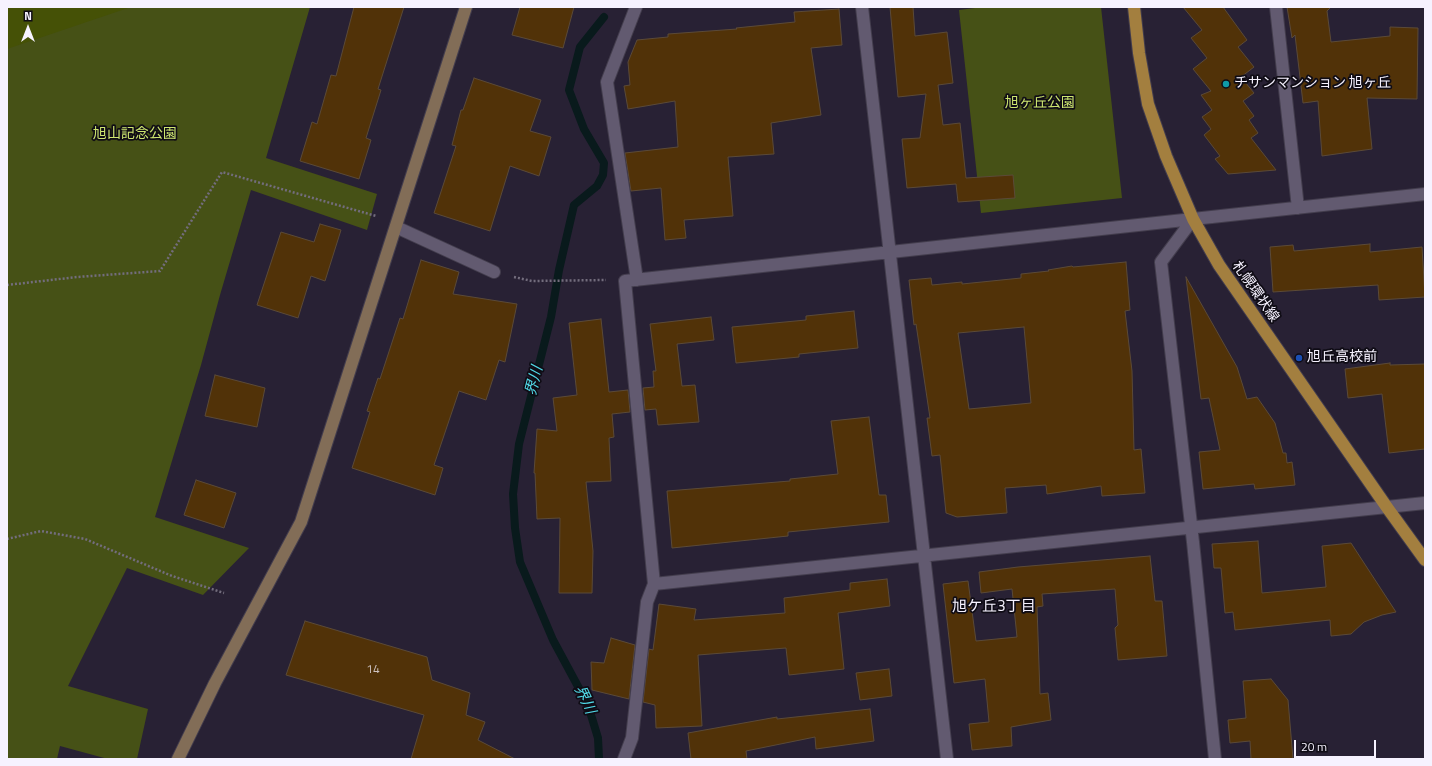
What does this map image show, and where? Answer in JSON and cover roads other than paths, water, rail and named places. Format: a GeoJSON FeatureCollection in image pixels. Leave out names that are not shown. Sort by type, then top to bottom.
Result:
{"type":"FeatureCollection","features":[{"type":"Feature","properties":{"kind":"main road","name":"札幌環状線"},"geometry":{"type":"LineString","coordinates":[[1134,7],[1139,53],[1148,104],[1166,156],[1193,219],[1218,265],[1425,560]]}},
{"type":"Feature","properties":{"kind":"street"},"geometry":{"type":"LineString","coordinates":[[178,759],[215,683],[301,522],[466,7]]}},
{"type":"Feature","properties":{"kind":"street"},"geometry":{"type":"LineString","coordinates":[[624,7],[640,7]]}},
{"type":"Feature","properties":{"kind":"street"},"geometry":{"type":"LineString","coordinates":[[636,7],[606,82],[637,280]]}},
{"type":"Feature","properties":{"kind":"street"},"geometry":{"type":"LineString","coordinates":[[862,7],[947,759]]}},
{"type":"Feature","properties":{"kind":"street"},"geometry":{"type":"LineString","coordinates":[[1276,7],[1298,208]]}},
{"type":"Feature","properties":{"kind":"street"},"geometry":{"type":"LineString","coordinates":[[624,759],[632,738],[647,602],[654,584],[625,281],[1425,194]]}},
{"type":"Feature","properties":{"kind":"street"},"geometry":{"type":"LineString","coordinates":[[1193,219],[1161,262],[1215,759]]}},
{"type":"Feature","properties":{"kind":"street"},"geometry":{"type":"LineString","coordinates":[[396,228],[494,272]]}},
{"type":"Feature","properties":{"kind":"street"},"geometry":{"type":"LineString","coordinates":[[654,584],[1425,503]]}},
{"type":"Feature","properties":{"kind":"waterway","name":"界川"},"geometry":{"type":"LineString","coordinates":[[599,759],[598,738],[588,705],[553,640],[520,562],[515,528],[513,494],[519,444],[551,317],[559,270],[574,205],[597,186],[603,175],[604,163],[584,129],[569,90],[580,47],[604,17]]}},
{"type":"Feature","properties":{"kind":"place","name":"チサンマンション 旭ヶ丘"},"geometry":{"type":"Point","coordinates":[1226,84]}},
{"type":"Feature","properties":{"kind":"place","name":"旭丘高校前"},"geometry":{"type":"Point","coordinates":[1299,358]}},
{"type":"Feature","properties":{"kind":"district","name":"旭ケ丘3丁目"},"geometry":{"type":"Point","coordinates":[994,607]}},
{"type":"Feature","properties":{"kind":"park label","name":"旭ヶ丘公園"},"geometry":{"type":"Point","coordinates":[1040,104]}},
{"type":"Feature","properties":{"kind":"park label","name":"旭山記念公園"},"geometry":{"type":"Point","coordinates":[135,135]}}]}
